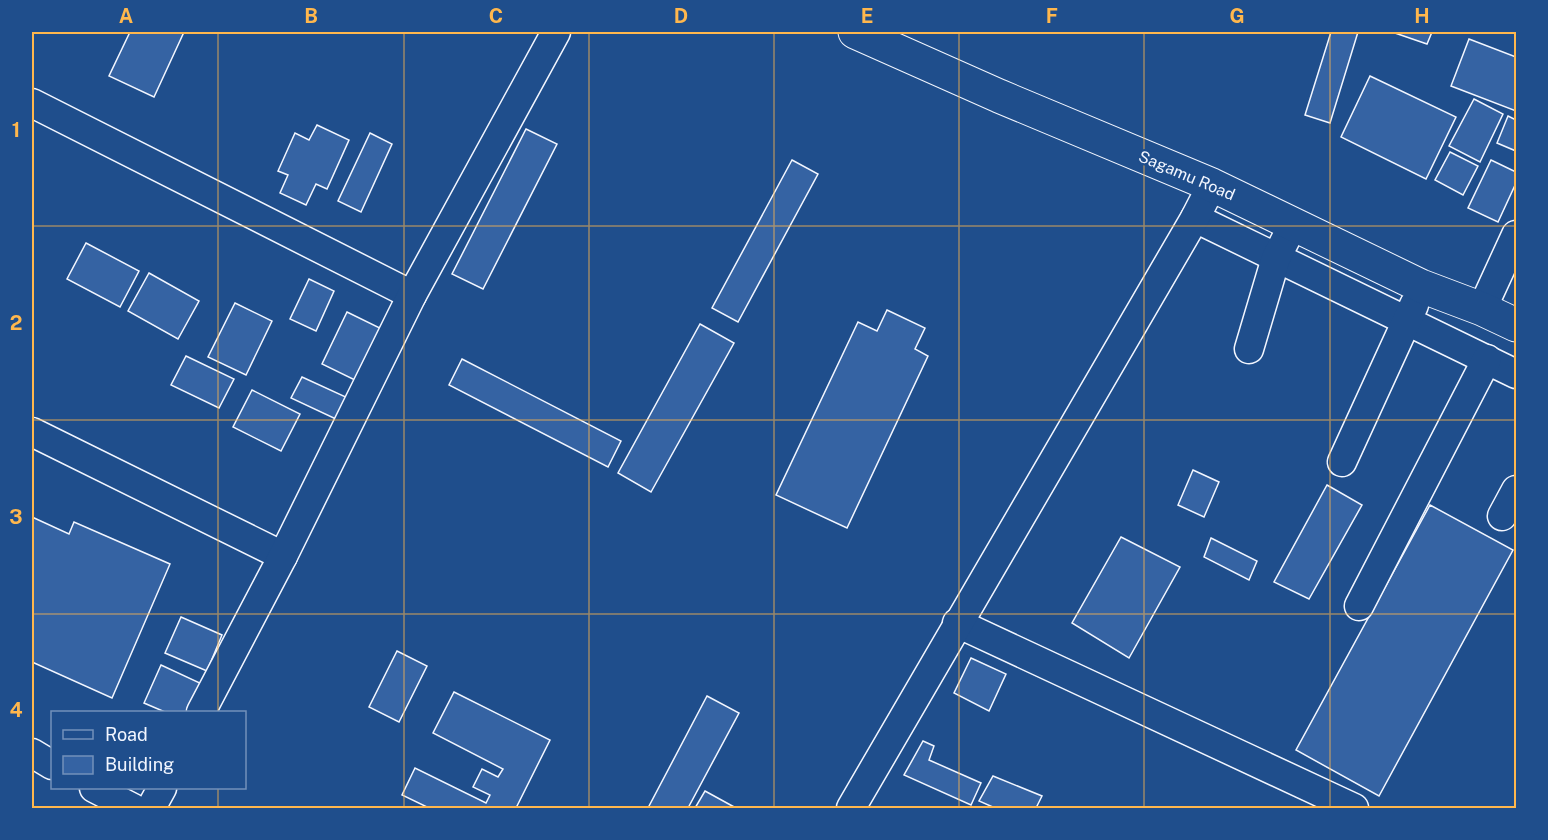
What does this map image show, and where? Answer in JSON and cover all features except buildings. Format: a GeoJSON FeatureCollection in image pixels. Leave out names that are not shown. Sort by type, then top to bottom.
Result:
{"type":"FeatureCollection","features":[{"type":"Feature","properties":{"kind":"highway","name":"Sagamu Road"},"geometry":{"type":"LineString","coordinates":[[855,32],[999,96],[1212,184],[1421,286],[1482,309],[1516,325]]}},
{"type":"Feature","properties":{"kind":"street"},"geometry":{"type":"LineString","coordinates":[[202,711],[283,556],[412,295],[556,32]]}},
{"type":"Feature","properties":{"kind":"street"},"geometry":{"type":"LineString","coordinates":[[32,103],[412,295]]}},
{"type":"Feature","properties":{"kind":"street"},"geometry":{"type":"LineString","coordinates":[[851,808],[1195,219],[1212,184]]}},
{"type":"Feature","properties":{"kind":"street"},"geometry":{"type":"LineString","coordinates":[[1195,219],[1516,374]]}},
{"type":"Feature","properties":{"kind":"street"},"geometry":{"type":"LineString","coordinates":[[1249,349],[1276,258],[1294,223]]}},
{"type":"Feature","properties":{"kind":"street"},"geometry":{"type":"LineString","coordinates":[[1482,309],[1516,235]]}},
{"type":"Feature","properties":{"kind":"street"},"geometry":{"type":"LineString","coordinates":[[1342,462],[1421,286]]}},
{"type":"Feature","properties":{"kind":"street"},"geometry":{"type":"LineString","coordinates":[[1359,606],[1487,359]]}},
{"type":"Feature","properties":{"kind":"street"},"geometry":{"type":"LineString","coordinates":[[32,432],[283,556]]}},
{"type":"Feature","properties":{"kind":"street"},"geometry":{"type":"LineString","coordinates":[[1502,516],[1516,489]]}},
{"type":"Feature","properties":{"kind":"street"},"geometry":{"type":"LineString","coordinates":[[957,623],[1354,808]]}},
{"type":"Feature","properties":{"kind":"street"},"geometry":{"type":"LineString","coordinates":[[32,753],[51,764]]}},
{"type":"Feature","properties":{"kind":"street"},"geometry":{"type":"LineString","coordinates":[[96,789],[133,808]]}},
{"type":"Feature","properties":{"kind":"street"},"geometry":{"type":"LineString","coordinates":[[151,808],[161,789]]}}]}
